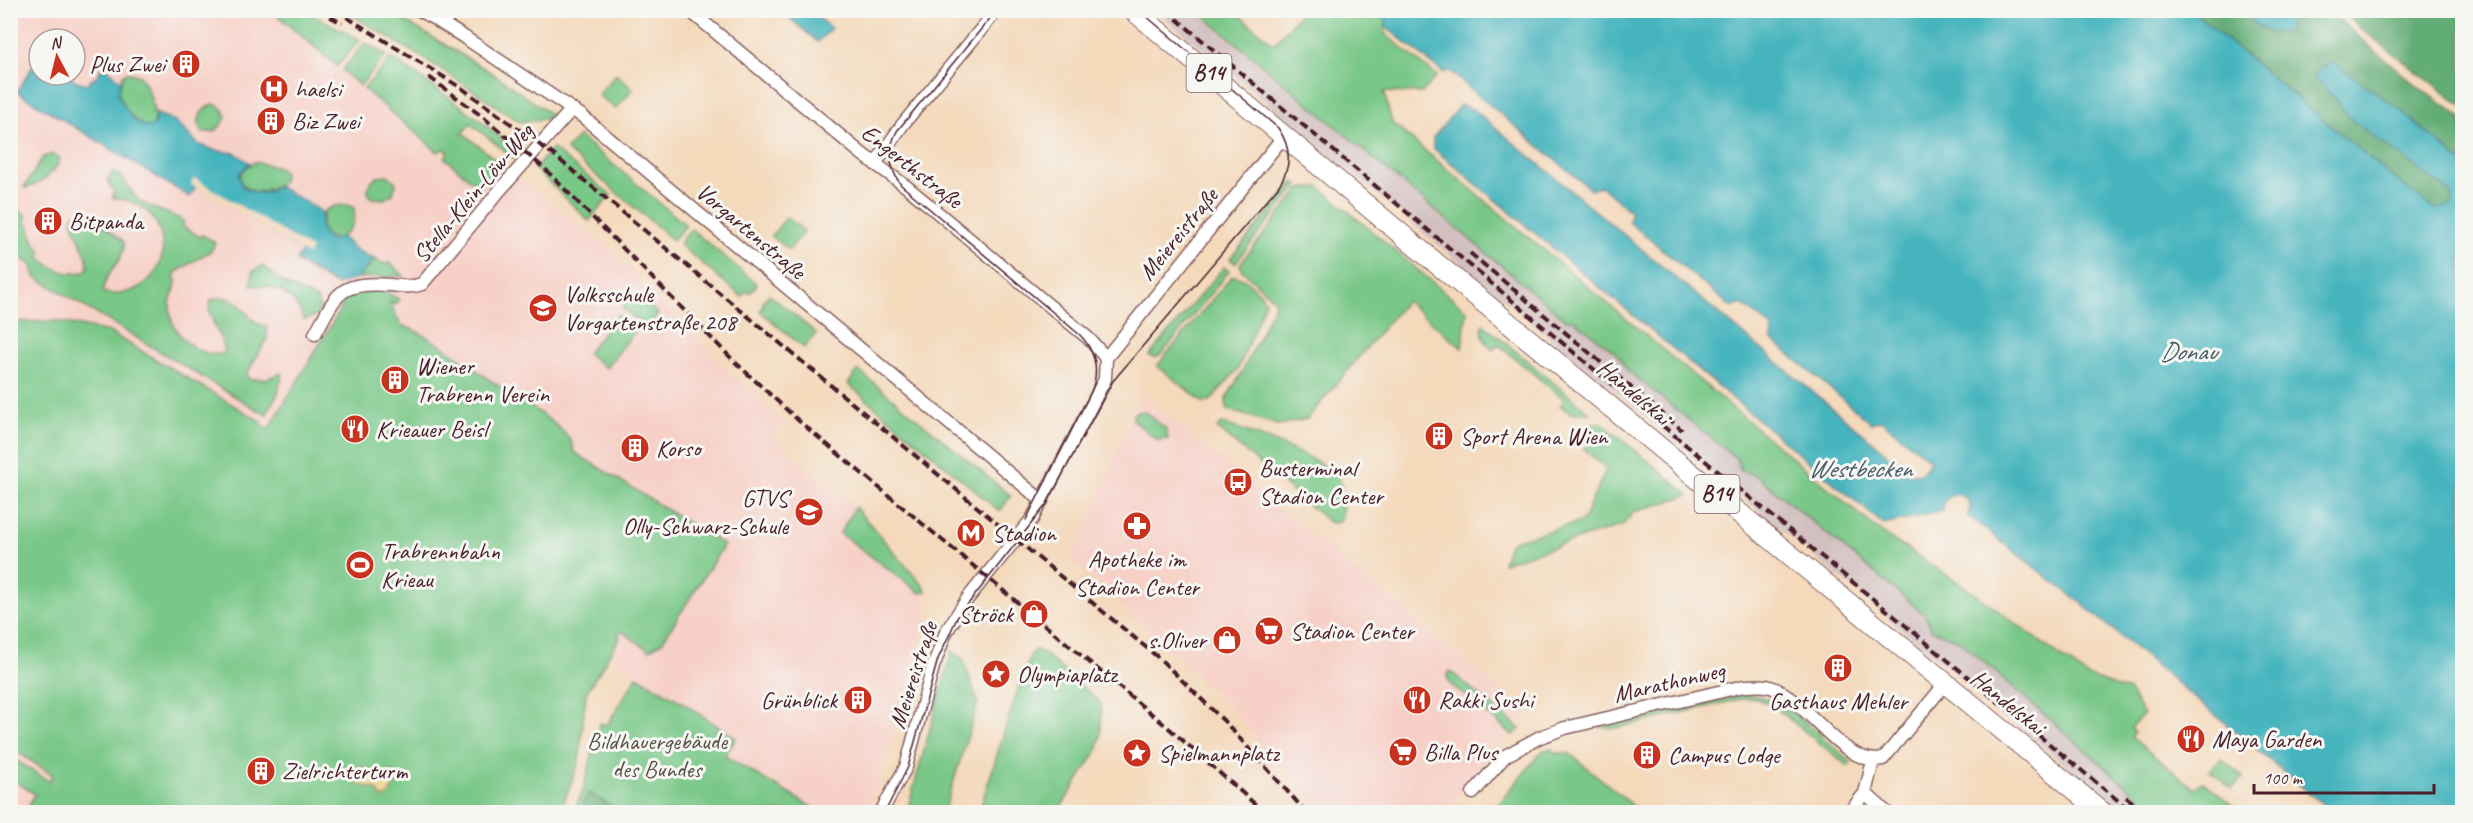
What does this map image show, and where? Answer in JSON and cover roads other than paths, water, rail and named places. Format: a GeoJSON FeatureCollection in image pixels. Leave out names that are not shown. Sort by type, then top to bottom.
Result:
{"type":"FeatureCollection","features":[{"type":"Feature","properties":{"kind":"main road","name":"Handelskai"},"geometry":{"type":"LineString","coordinates":[[1134,10],[2102,813]]}},
{"type":"Feature","properties":{"kind":"street","name":"Vorgartenstraße"},"geometry":{"type":"LineString","coordinates":[[420,10],[572,109],[1042,501]]}},
{"type":"Feature","properties":{"kind":"street","name":"Engerthstraße"},"geometry":{"type":"LineString","coordinates":[[689,10],[1088,338],[1106,358]]}},
{"type":"Feature","properties":{"kind":"street"},"geometry":{"type":"LineString","coordinates":[[875,164],[903,124],[997,10]]}},
{"type":"Feature","properties":{"kind":"street","name":"Stella-Klein-Löw-Weg"},"geometry":{"type":"LineString","coordinates":[[315,334],[336,297],[344,290],[364,285],[414,287],[422,284],[500,190],[572,109]]}},
{"type":"Feature","properties":{"kind":"street","name":"Meiereistraße"},"geometry":{"type":"LineString","coordinates":[[1106,358],[1284,136]]}},
{"type":"Feature","properties":{"kind":"street"},"geometry":{"type":"LineString","coordinates":[[1042,501],[1105,379],[1106,358]]}},
{"type":"Feature","properties":{"kind":"street","name":"Meiereistraße"},"geometry":{"type":"LineString","coordinates":[[881,813],[906,767],[933,667],[946,632],[968,598],[1032,519],[1042,501]]}},
{"type":"Feature","properties":{"kind":"street"},"geometry":{"type":"LineString","coordinates":[[1850,813],[1865,793],[1873,761],[1883,759],[1888,754],[1946,684]]}},
{"type":"Feature","properties":{"kind":"street","name":"Marathonweg"},"geometry":{"type":"LineString","coordinates":[[1473,793],[1505,756],[1545,735],[1572,726],[1744,686],[1768,686],[1787,697],[1851,751],[1873,761]]}},
{"type":"Feature","properties":{"kind":"street"},"geometry":{"type":"LineString","coordinates":[[1865,793],[1886,813]]}},
{"type":"Feature","properties":{"kind":"water"},"geometry":{"type":"Polygon","coordinates":[[[781,11],[810,11],[831,28],[818,42],[781,11]]]}},
{"type":"Feature","properties":{"kind":"water","name":"Donau"},"geometry":{"type":"Polygon","coordinates":[[[1373,11],[2192,11],[2396,180],[2435,209],[2453,204],[2452,194],[2353,121],[2315,77],[2316,69],[2334,63],[2402,111],[2462,163],[2462,812],[2332,812],[2082,604],[1968,516],[1970,506],[1959,495],[1946,500],[1943,511],[1884,525],[1433,148],[1433,138],[1460,105],[1473,109],[1897,462],[1894,465],[1904,472],[1914,474],[1923,471],[1930,460],[1881,420],[1871,423],[1771,339],[1772,328],[1742,304],[1732,308],[1629,222],[1631,212],[1601,186],[1591,190],[1448,70],[1444,73],[1387,28],[1386,21],[1373,11]]]}},
{"type":"Feature","properties":{"kind":"water"},"geometry":{"type":"Polygon","coordinates":[[[2240,11],[2283,11],[2289,20],[2288,31],[2274,33],[2268,31],[2240,11]]]}},
{"type":"Feature","properties":{"kind":"water"},"geometry":{"type":"Polygon","coordinates":[[[101,68],[108,69],[121,81],[118,94],[134,120],[151,127],[155,124],[155,113],[175,121],[198,144],[214,150],[235,153],[250,163],[239,174],[242,186],[260,193],[279,186],[322,213],[321,228],[324,235],[331,240],[342,237],[356,250],[374,259],[358,278],[336,285],[296,261],[302,251],[196,186],[190,197],[17,92],[27,75],[27,87],[87,87],[87,83],[98,75],[101,68]]]}},
{"type":"Feature","properties":{"kind":"tram line"},"geometry":{"type":"LineString","coordinates":[[997,10],[897,131],[890,158],[893,172],[901,185],[1080,335],[1093,355],[1096,369],[1091,392],[1026,520]]}},
{"type":"Feature","properties":{"kind":"tram line"},"geometry":{"type":"LineString","coordinates":[[885,812],[908,767],[938,659],[957,618],[1046,505],[1113,381],[1278,187],[1286,172],[1288,150],[1278,128],[1139,10]]}},
{"type":"Feature","properties":{"kind":"railway"},"geometry":{"type":"LineString","coordinates":[[318,10],[342,23]]}},
{"type":"Feature","properties":{"kind":"railway"},"geometry":{"type":"LineString","coordinates":[[335,10],[463,89],[555,156],[1160,659],[1225,722],[1306,812]]}},
{"type":"Feature","properties":{"kind":"railway"},"geometry":{"type":"LineString","coordinates":[[1166,10],[1584,361],[2132,812]]}},
{"type":"Feature","properties":{"kind":"railway"},"geometry":{"type":"LineString","coordinates":[[429,77],[483,117],[545,169],[736,363],[800,422],[1171,730],[1264,812]]}},
{"type":"Feature","properties":{"kind":"railway"},"geometry":{"type":"LineString","coordinates":[[1470,253],[1682,430]]}},
{"type":"Feature","properties":{"kind":"railway"},"geometry":{"type":"LineString","coordinates":[[2126,797],[2145,812]]}},
{"type":"Feature","properties":{"kind":"place","name":"Plus Zwei"},"geometry":{"type":"Point","coordinates":[186,64]}},
{"type":"Feature","properties":{"kind":"place","name":"haelsi"},"geometry":{"type":"Point","coordinates":[274,89]}},
{"type":"Feature","properties":{"kind":"place","name":"Biz Zwei"},"geometry":{"type":"Point","coordinates":[271,121]}},
{"type":"Feature","properties":{"kind":"place","name":"Bitpanda"},"geometry":{"type":"Point","coordinates":[48,221]}},
{"type":"Feature","properties":{"kind":"place","name":"Volksschule Vorgartenstraße 208"},"geometry":{"type":"Point","coordinates":[543,308]}},
{"type":"Feature","properties":{"kind":"place","name":"Wiener Trabrenn Verein"},"geometry":{"type":"Point","coordinates":[395,380]}},
{"type":"Feature","properties":{"kind":"place","name":"Krieauer Beisl"},"geometry":{"type":"Point","coordinates":[355,429]}},
{"type":"Feature","properties":{"kind":"place","name":"Sport Arena Wien"},"geometry":{"type":"Point","coordinates":[1439,436]}},
{"type":"Feature","properties":{"kind":"place","name":"Korso"},"geometry":{"type":"Point","coordinates":[635,448]}},
{"type":"Feature","properties":{"kind":"place","name":"Busterminal Stadion Center"},"geometry":{"type":"Point","coordinates":[1238,482]}},
{"type":"Feature","properties":{"kind":"place","name":"GTVS Olly-Schwarz-Schule"},"geometry":{"type":"Point","coordinates":[809,512]}},
{"type":"Feature","properties":{"kind":"place","name":"Apotheke im Stadion Center"},"geometry":{"type":"Point","coordinates":[1137,526]}},
{"type":"Feature","properties":{"kind":"place","name":"Stadion"},"geometry":{"type":"Point","coordinates":[971,533]}},
{"type":"Feature","properties":{"kind":"place","name":"Trabrennbahn Krieau"},"geometry":{"type":"Point","coordinates":[360,565]}},
{"type":"Feature","properties":{"kind":"place","name":"Ströck"},"geometry":{"type":"Point","coordinates":[1034,614]}},
{"type":"Feature","properties":{"kind":"place","name":"Stadion Center"},"geometry":{"type":"Point","coordinates":[1269,631]}},
{"type":"Feature","properties":{"kind":"place","name":"s.Oliver"},"geometry":{"type":"Point","coordinates":[1227,640]}},
{"type":"Feature","properties":{"kind":"place","name":"Gasthaus Mehler"},"geometry":{"type":"Point","coordinates":[1838,668]}},
{"type":"Feature","properties":{"kind":"place","name":"Olympiaplatz"},"geometry":{"type":"Point","coordinates":[996,674]}},
{"type":"Feature","properties":{"kind":"place","name":"Grünblick"},"geometry":{"type":"Point","coordinates":[858,700]}},
{"type":"Feature","properties":{"kind":"place","name":"Rakki Sushi"},"geometry":{"type":"Point","coordinates":[1417,700]}},
{"type":"Feature","properties":{"kind":"place","name":"Maya Garden"},"geometry":{"type":"Point","coordinates":[2191,739]}},
{"type":"Feature","properties":{"kind":"place","name":"Billa Plus"},"geometry":{"type":"Point","coordinates":[1403,752]}},
{"type":"Feature","properties":{"kind":"place","name":"Spielmannplatz"},"geometry":{"type":"Point","coordinates":[1137,753]}},
{"type":"Feature","properties":{"kind":"place","name":"Campus Lodge"},"geometry":{"type":"Point","coordinates":[1647,755]}},
{"type":"Feature","properties":{"kind":"place","name":"Zielrichterturm"},"geometry":{"type":"Point","coordinates":[261,771]}},
{"type":"Feature","properties":{"kind":"water label","name":"Westbecken"},"geometry":{"type":"Point","coordinates":[1860,468]}},
{"type":"Feature","properties":{"kind":"park label","name":"Bildhauergebäude des Bundes"},"geometry":{"type":"Point","coordinates":[657,755]}}]}
